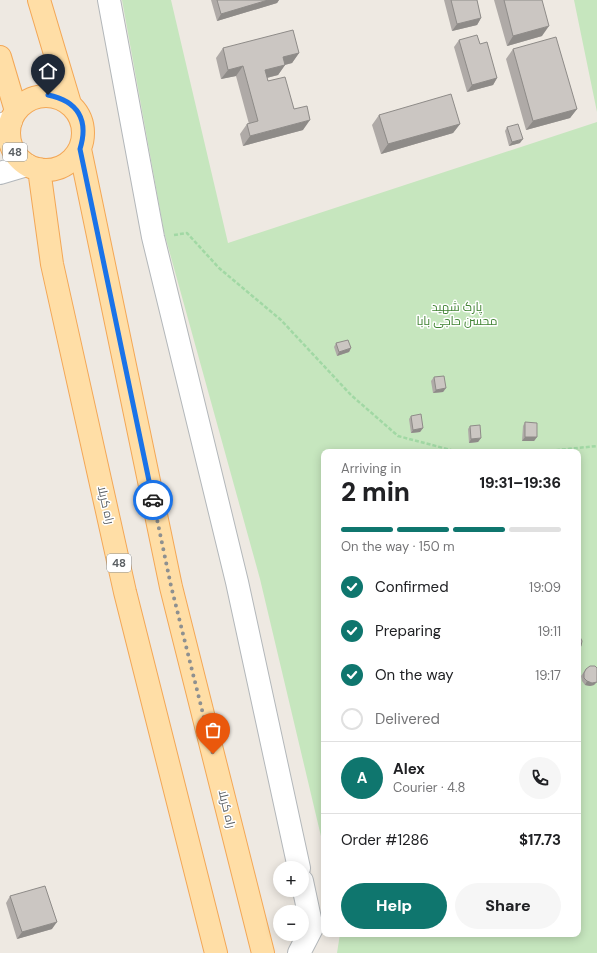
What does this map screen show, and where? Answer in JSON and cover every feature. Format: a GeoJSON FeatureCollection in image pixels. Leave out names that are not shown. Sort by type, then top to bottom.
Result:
{"type":"FeatureCollection","features":[{"type":"Feature","properties":{"kind":"main road"},"geometry":{"type":"LineString","coordinates":[[39,0],[70,104]]}},
{"type":"Feature","properties":{"kind":"main road","name":"48"},"geometry":{"type":"LineString","coordinates":[[0,57],[9,119],[9,134],[12,146],[18,157],[33,167],[51,170],[63,166],[73,159],[80,149]]}},
{"type":"Feature","properties":{"kind":"main road"},"geometry":{"type":"LineString","coordinates":[[9,119],[24,102],[36,97],[48,95],[60,98],[70,104],[78,113],[83,125],[84,137],[80,149]]}},
{"type":"Feature","properties":{"kind":"main road","name":"راه کربلا"},"geometry":{"type":"LineString","coordinates":[[80,149],[171,586],[263,953]]}},
{"type":"Feature","properties":{"kind":"main road","name":"راه کربلا"},"geometry":{"type":"LineString","coordinates":[[33,167],[52,264],[123,584],[216,953]]}},
{"type":"Feature","properties":{"kind":"street"},"geometry":{"type":"LineString","coordinates":[[109,0],[153,237],[237,582],[297,861]]}},
{"type":"Feature","properties":{"kind":"street"},"geometry":{"type":"LineString","coordinates":[[0,173],[33,167]]}},
{"type":"Feature","properties":{"kind":"street"},"geometry":{"type":"LineString","coordinates":[[299,953],[312,928],[305,897]]}},
{"type":"Feature","properties":{"kind":"path"},"geometry":{"type":"LineString","coordinates":[[153,237],[187,233],[219,268],[281,320],[351,395],[398,436],[447,449]]}},
{"type":"Feature","properties":{"kind":"path"},"geometry":{"type":"LineString","coordinates":[[568,449],[597,446]]}},
{"type":"Feature","properties":{"kind":"green space","name":"پارک شهید محسن حاجی بابا"},"geometry":{"type":"Polygon","coordinates":[[[122,0],[171,0],[228,243],[597,122],[597,953],[337,953],[340,937],[581,937],[581,449],[321,449],[321,836],[260,579],[164,232],[122,0]]]}},
{"type":"Feature","properties":{"kind":"green space"},"geometry":{"type":"Polygon","coordinates":[[[574,0],[597,0],[597,112],[574,0]]]}},
{"type":"Feature","properties":{"kind":"building"},"geometry":{"type":"Polygon","coordinates":[[[217,0],[268,0],[221,14],[217,0]]]}},
{"type":"Feature","properties":{"kind":"building"},"geometry":{"type":"Polygon","coordinates":[[[451,0],[477,0],[481,18],[457,24],[451,0]]]}},
{"type":"Feature","properties":{"kind":"building"},"geometry":{"type":"Polygon","coordinates":[[[504,0],[542,0],[549,26],[513,36],[504,0]]]}},
{"type":"Feature","properties":{"kind":"building"},"geometry":{"type":"Polygon","coordinates":[[[293,30],[299,53],[283,57],[285,65],[265,70],[268,81],[285,77],[294,109],[307,106],[310,120],[250,136],[247,124],[258,121],[243,66],[228,70],[223,48],[293,30]]]}},
{"type":"Feature","properties":{"kind":"building"},"geometry":{"type":"Polygon","coordinates":[[[477,35],[480,44],[487,42],[497,78],[472,85],[459,40],[477,35]]]}},
{"type":"Feature","properties":{"kind":"building"},"geometry":{"type":"Polygon","coordinates":[[[556,37],[577,109],[533,121],[513,49],[556,37]]]}},
{"type":"Feature","properties":{"kind":"building"},"geometry":{"type":"Polygon","coordinates":[[[451,94],[460,124],[388,144],[379,115],[451,94]]]}},
{"type":"Feature","properties":{"kind":"building"},"geometry":{"type":"Polygon","coordinates":[[[518,124],[523,139],[512,142],[507,127],[518,124]]]}},
{"type":"Feature","properties":{"kind":"building"},"geometry":{"type":"Polygon","coordinates":[[[348,340],[351,348],[339,352],[336,343],[348,340]]]}},
{"type":"Feature","properties":{"kind":"building"},"geometry":{"type":"Polygon","coordinates":[[[444,376],[446,388],[436,390],[434,377],[444,376]]]}},
{"type":"Feature","properties":{"kind":"building"},"geometry":{"type":"Polygon","coordinates":[[[421,414],[423,428],[413,430],[411,416],[421,414]]]}},
{"type":"Feature","properties":{"kind":"building"},"geometry":{"type":"Polygon","coordinates":[[[525,422],[537,423],[537,437],[525,437],[525,422]]]}},
{"type":"Feature","properties":{"kind":"building"},"geometry":{"type":"Polygon","coordinates":[[[480,425],[481,438],[471,439],[470,426],[480,425]]]}},
{"type":"Feature","properties":{"kind":"building"},"geometry":{"type":"Polygon","coordinates":[[[590,666],[595,666],[597,668],[597,682],[592,683],[584,678],[586,669],[590,666]]]}},
{"type":"Feature","properties":{"kind":"building"},"geometry":{"type":"Polygon","coordinates":[[[45,886],[57,922],[22,932],[10,896],[45,886]]]}},
{"type":"Feature","properties":{"kind":"way so far"},"geometry":{"type":"LineString","coordinates":[[153,500],[171,586],[213,754]]}},
{"type":"Feature","properties":{"kind":"route"},"geometry":{"type":"LineString","coordinates":[[48,95],[60,98],[70,104],[78,113],[83,125],[84,137],[80,149],[153,500]]}}]}
